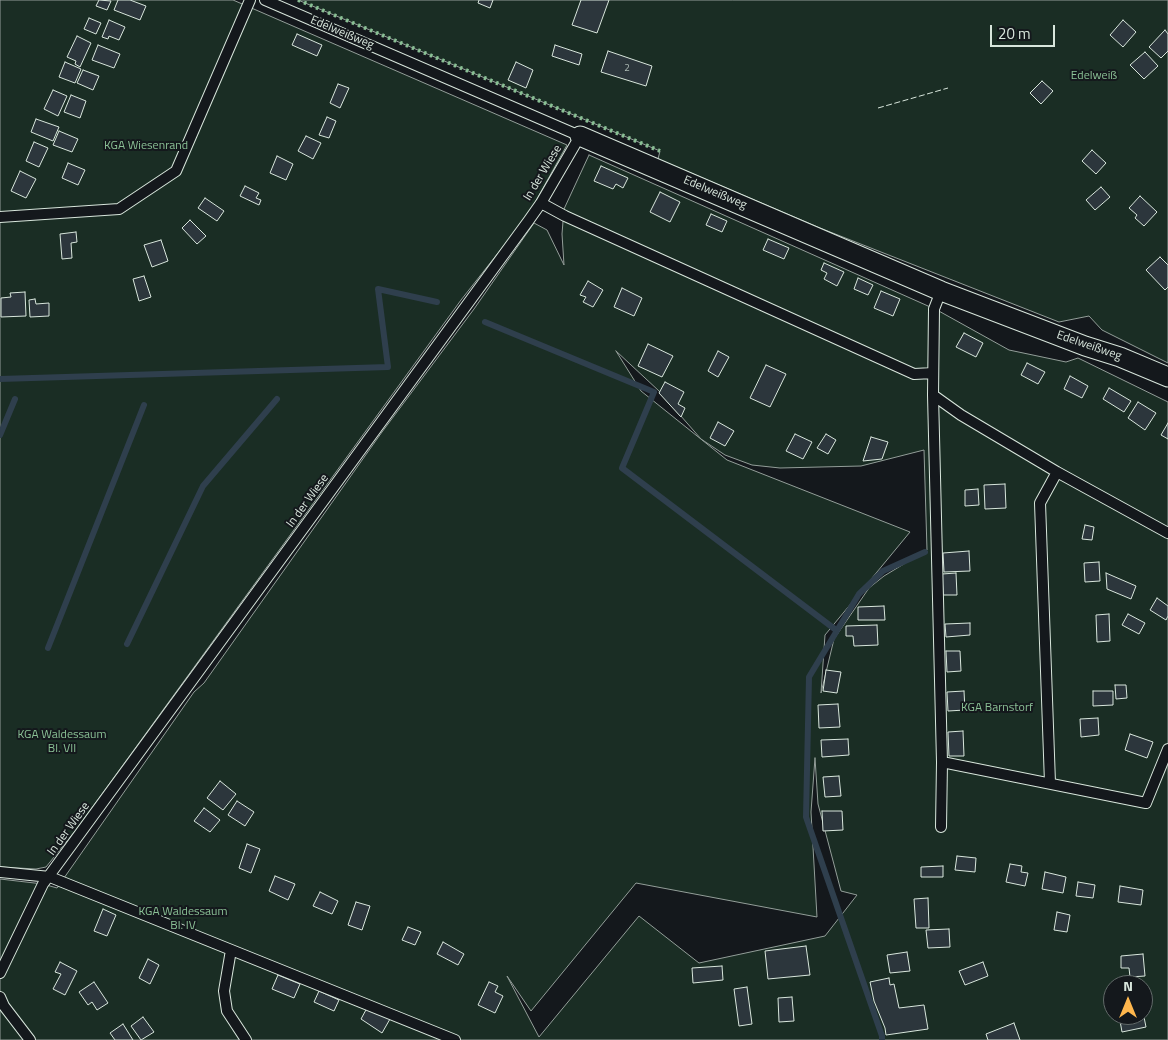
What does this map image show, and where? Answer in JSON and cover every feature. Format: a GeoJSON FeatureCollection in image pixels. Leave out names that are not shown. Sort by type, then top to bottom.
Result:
{"type":"FeatureCollection","features":[{"type":"Feature","properties":{"kind":"street","name":"Edelweißweg"},"geometry":{"type":"LineString","coordinates":[[580,136],[941,291],[1085,346],[1120,357],[1168,377]]}},
{"type":"Feature","properties":{"kind":"lane"},"geometry":{"type":"LineString","coordinates":[[0,217],[119,209],[176,172],[250,0]]}},
{"type":"Feature","properties":{"kind":"lane","name":"Edelweißweg"},"geometry":{"type":"LineString","coordinates":[[265,0],[580,136]]}},
{"type":"Feature","properties":{"kind":"lane","name":"In der Wiese"},"geometry":{"type":"LineString","coordinates":[[0,973],[40,889],[541,203],[580,136]]}},
{"type":"Feature","properties":{"kind":"lane"},"geometry":{"type":"LineString","coordinates":[[541,203],[565,216],[914,374],[933,373]]}},
{"type":"Feature","properties":{"kind":"lane"},"geometry":{"type":"LineString","coordinates":[[941,291],[934,309],[933,373],[942,762],[941,827]]}},
{"type":"Feature","properties":{"kind":"lane"},"geometry":{"type":"LineString","coordinates":[[933,395],[961,415],[1058,472],[1168,533]]}},
{"type":"Feature","properties":{"kind":"lane"},"geometry":{"type":"LineString","coordinates":[[1050,783],[1040,503],[1058,472]]}},
{"type":"Feature","properties":{"kind":"lane"},"geometry":{"type":"LineString","coordinates":[[942,762],[1146,803],[1168,749]]}},
{"type":"Feature","properties":{"kind":"lane"},"geometry":{"type":"LineString","coordinates":[[0,872],[50,877],[455,1040]]}},
{"type":"Feature","properties":{"kind":"lane"},"geometry":{"type":"LineString","coordinates":[[230,950],[224,991],[227,1011],[246,1040]]}},
{"type":"Feature","properties":{"kind":"lane"},"geometry":{"type":"LineString","coordinates":[[0,997],[4,1006],[30,1040]]}},
{"type":"Feature","properties":{"kind":"green space"},"geometry":{"type":"Polygon","coordinates":[[[0,0],[233,0],[567,145],[528,215],[461,300],[75,831],[46,867],[36,869],[0,867],[0,0]]]}},
{"type":"Feature","properties":{"kind":"green space","name":"Edelweiß"},"geometry":{"type":"Polygon","coordinates":[[[298,0],[1168,0],[1168,363],[1102,330],[1089,316],[1059,322],[820,228],[658,159],[660,151],[298,0]]]}},
{"type":"Feature","properties":{"kind":"green space"},"geometry":{"type":"Polygon","coordinates":[[[589,155],[937,310],[1009,350],[1066,362],[1078,358],[1168,402],[1168,1040],[0,1040],[0,879],[43,884],[57,888],[194,692],[204,683],[382,432],[474,309],[534,223],[547,230],[564,265],[562,234],[564,209],[589,155]],[[616,351],[641,391],[727,460],[910,532],[825,635],[821,693],[834,639],[869,588],[884,576],[927,550],[924,450],[861,466],[780,468],[752,465],[725,455],[701,439],[659,391],[616,351]],[[815,758],[811,812],[817,917],[636,883],[531,1011],[507,976],[539,1037],[639,916],[699,963],[825,936],[857,895],[841,891],[818,804],[815,758]]]}},
{"type":"Feature","properties":{"kind":"building"},"geometry":{"type":"Polygon","coordinates":[[[99,0],[111,1],[107,10],[96,6],[99,0]]]}},
{"type":"Feature","properties":{"kind":"building"},"geometry":{"type":"Polygon","coordinates":[[[118,0],[130,0],[146,6],[140,20],[114,10],[118,0]]]}},
{"type":"Feature","properties":{"kind":"building"},"geometry":{"type":"Polygon","coordinates":[[[479,0],[493,0],[490,8],[478,3],[479,0]]]}},
{"type":"Feature","properties":{"kind":"building"},"geometry":{"type":"Polygon","coordinates":[[[581,0],[609,0],[597,33],[572,25],[581,0]]]}},
{"type":"Feature","properties":{"kind":"building"},"geometry":{"type":"Polygon","coordinates":[[[89,18],[101,23],[96,34],[84,29],[89,18]]]}},
{"type":"Feature","properties":{"kind":"building"},"geometry":{"type":"Polygon","coordinates":[[[109,20],[125,27],[119,40],[109,36],[108,39],[102,37],[109,20]]]}},
{"type":"Feature","properties":{"kind":"building"},"geometry":{"type":"Polygon","coordinates":[[[1123,20],[1136,32],[1123,47],[1110,35],[1123,20]]]}},
{"type":"Feature","properties":{"kind":"building"},"geometry":{"type":"Polygon","coordinates":[[[1165,30],[1168,34],[1168,51],[1161,58],[1149,47],[1165,30]]]}},
{"type":"Feature","properties":{"kind":"building"},"geometry":{"type":"Polygon","coordinates":[[[297,34],[322,45],[317,56],[292,45],[297,34]]]}},
{"type":"Feature","properties":{"kind":"building"},"geometry":{"type":"Polygon","coordinates":[[[77,36],[91,43],[80,67],[75,64],[76,61],[67,57],[77,36]]]}},
{"type":"Feature","properties":{"kind":"building"},"geometry":{"type":"Polygon","coordinates":[[[98,45],[120,54],[114,68],[92,60],[98,45]]]}},
{"type":"Feature","properties":{"kind":"building"},"geometry":{"type":"Polygon","coordinates":[[[555,45],[582,54],[579,65],[552,56],[555,45]]]}},
{"type":"Feature","properties":{"kind":"building"},"geometry":{"type":"Polygon","coordinates":[[[608,51],[652,66],[646,86],[601,72],[608,51]]]}},
{"type":"Feature","properties":{"kind":"building"},"geometry":{"type":"Polygon","coordinates":[[[1145,52],[1158,66],[1144,79],[1130,65],[1145,52]]]}},
{"type":"Feature","properties":{"kind":"building"},"geometry":{"type":"Polygon","coordinates":[[[65,62],[81,69],[75,83],[59,77],[65,62]]]}},
{"type":"Feature","properties":{"kind":"building"},"geometry":{"type":"Polygon","coordinates":[[[516,62],[533,70],[526,88],[508,80],[516,62]]]}},
{"type":"Feature","properties":{"kind":"building"},"geometry":{"type":"Polygon","coordinates":[[[83,70],[99,76],[93,90],[77,83],[83,70]]]}},
{"type":"Feature","properties":{"kind":"building"},"geometry":{"type":"Polygon","coordinates":[[[1042,81],[1053,91],[1041,104],[1030,93],[1042,81]]]}},
{"type":"Feature","properties":{"kind":"building"},"geometry":{"type":"Polygon","coordinates":[[[338,84],[349,88],[340,108],[330,103],[338,84]]]}},
{"type":"Feature","properties":{"kind":"building"},"geometry":{"type":"Polygon","coordinates":[[[53,90],[67,96],[58,116],[44,109],[53,90]]]}},
{"type":"Feature","properties":{"kind":"building"},"geometry":{"type":"Polygon","coordinates":[[[71,95],[86,101],[80,118],[64,112],[71,95]]]}},
{"type":"Feature","properties":{"kind":"building"},"geometry":{"type":"Polygon","coordinates":[[[327,117],[336,121],[329,138],[319,135],[327,117]]]}},
{"type":"Feature","properties":{"kind":"building"},"geometry":{"type":"Polygon","coordinates":[[[36,119],[59,127],[53,141],[31,132],[36,119]]]}},
{"type":"Feature","properties":{"kind":"building"},"geometry":{"type":"Polygon","coordinates":[[[59,131],[78,139],[72,152],[53,145],[59,131]]]}},
{"type":"Feature","properties":{"kind":"building"},"geometry":{"type":"Polygon","coordinates":[[[306,136],[321,143],[313,159],[298,151],[306,136]]]}},
{"type":"Feature","properties":{"kind":"building"},"geometry":{"type":"Polygon","coordinates":[[[34,142],[48,148],[39,167],[26,161],[34,142]]]}},
{"type":"Feature","properties":{"kind":"building"},"geometry":{"type":"Polygon","coordinates":[[[1092,150],[1106,163],[1096,174],[1082,161],[1092,150]]]}},
{"type":"Feature","properties":{"kind":"building"},"geometry":{"type":"Polygon","coordinates":[[[277,156],[293,164],[286,180],[270,173],[277,156]]]}},
{"type":"Feature","properties":{"kind":"building"},"geometry":{"type":"Polygon","coordinates":[[[68,163],[85,170],[78,185],[62,178],[68,163]]]}},
{"type":"Feature","properties":{"kind":"building"},"geometry":{"type":"Polygon","coordinates":[[[601,166],[628,178],[623,188],[616,184],[613,189],[594,181],[601,166]]]}},
{"type":"Feature","properties":{"kind":"building"},"geometry":{"type":"Polygon","coordinates":[[[20,171],[36,179],[26,198],[11,191],[20,171]]]}},
{"type":"Feature","properties":{"kind":"building"},"geometry":{"type":"Polygon","coordinates":[[[245,186],[259,193],[256,198],[261,200],[259,205],[240,196],[245,186]]]}},
{"type":"Feature","properties":{"kind":"building"},"geometry":{"type":"Polygon","coordinates":[[[1101,187],[1110,197],[1095,210],[1086,200],[1101,187]]]}},
{"type":"Feature","properties":{"kind":"building"},"geometry":{"type":"Polygon","coordinates":[[[660,192],[680,202],[670,222],[650,212],[660,192]]]}},
{"type":"Feature","properties":{"kind":"building"},"geometry":{"type":"Polygon","coordinates":[[[1140,196],[1157,212],[1144,226],[1135,218],[1137,215],[1129,208],[1140,196]]]}},
{"type":"Feature","properties":{"kind":"building"},"geometry":{"type":"Polygon","coordinates":[[[205,198],[224,211],[217,221],[198,208],[205,198]]]}},
{"type":"Feature","properties":{"kind":"building"},"geometry":{"type":"Polygon","coordinates":[[[711,214],[727,221],[722,232],[706,225],[711,214]]]}},
{"type":"Feature","properties":{"kind":"building"},"geometry":{"type":"Polygon","coordinates":[[[190,220],[206,236],[197,244],[182,228],[190,220]]]}},
{"type":"Feature","properties":{"kind":"building"},"geometry":{"type":"Polygon","coordinates":[[[76,232],[77,242],[71,243],[72,258],[62,259],[60,234],[76,232]]]}},
{"type":"Feature","properties":{"kind":"building"},"geometry":{"type":"Polygon","coordinates":[[[768,239],[789,248],[784,259],[763,250],[768,239]]]}},
{"type":"Feature","properties":{"kind":"building"},"geometry":{"type":"Polygon","coordinates":[[[161,240],[168,261],[152,267],[144,245],[161,240]]]}},
{"type":"Feature","properties":{"kind":"building"},"geometry":{"type":"Polygon","coordinates":[[[1160,257],[1168,265],[1168,287],[1165,290],[1146,270],[1160,257]]]}},
{"type":"Feature","properties":{"kind":"building"},"geometry":{"type":"Polygon","coordinates":[[[824,263],[844,272],[837,286],[824,279],[827,273],[821,270],[824,263]]]}},
{"type":"Feature","properties":{"kind":"building"},"geometry":{"type":"Polygon","coordinates":[[[144,276],[151,297],[139,301],[133,279],[144,276]]]}},
{"type":"Feature","properties":{"kind":"building"},"geometry":{"type":"Polygon","coordinates":[[[858,278],[873,285],[868,295],[854,289],[858,278]]]}},
{"type":"Feature","properties":{"kind":"building"},"geometry":{"type":"Polygon","coordinates":[[[588,281],[603,290],[593,307],[583,302],[586,297],[580,295],[588,281]]]}},
{"type":"Feature","properties":{"kind":"building"},"geometry":{"type":"Polygon","coordinates":[[[622,288],[642,298],[634,316],[614,307],[622,288]]]}},
{"type":"Feature","properties":{"kind":"building"},"geometry":{"type":"Polygon","coordinates":[[[881,291],[900,299],[893,316],[874,308],[881,291]]]}},
{"type":"Feature","properties":{"kind":"building"},"geometry":{"type":"Polygon","coordinates":[[[25,292],[26,316],[1,317],[1,298],[11,297],[10,293],[25,292]]]}},
{"type":"Feature","properties":{"kind":"building"},"geometry":{"type":"Polygon","coordinates":[[[35,299],[36,304],[49,303],[49,316],[30,317],[29,300],[35,299]]]}},
{"type":"Feature","properties":{"kind":"building"},"geometry":{"type":"Polygon","coordinates":[[[964,333],[983,343],[976,357],[956,347],[964,333]]]}},
{"type":"Feature","properties":{"kind":"building"},"geometry":{"type":"Polygon","coordinates":[[[648,344],[673,356],[662,377],[638,366],[648,344]]]}},
{"type":"Feature","properties":{"kind":"building"},"geometry":{"type":"Polygon","coordinates":[[[718,351],[729,357],[718,377],[708,371],[718,351]]]}},
{"type":"Feature","properties":{"kind":"building"},"geometry":{"type":"Polygon","coordinates":[[[1027,363],[1045,372],[1038,384],[1021,375],[1027,363]]]}},
{"type":"Feature","properties":{"kind":"building"},"geometry":{"type":"Polygon","coordinates":[[[766,365],[786,374],[770,407],[750,398],[766,365]]]}},
{"type":"Feature","properties":{"kind":"building"},"geometry":{"type":"Polygon","coordinates":[[[1070,376],[1088,386],[1082,398],[1064,389],[1070,376]]]}},
{"type":"Feature","properties":{"kind":"building"},"geometry":{"type":"Polygon","coordinates":[[[665,382],[684,392],[678,404],[685,408],[681,417],[659,393],[665,382]]]}},
{"type":"Feature","properties":{"kind":"building"},"geometry":{"type":"Polygon","coordinates":[[[1109,388],[1131,401],[1124,412],[1103,399],[1109,388]]]}},
{"type":"Feature","properties":{"kind":"building"},"geometry":{"type":"Polygon","coordinates":[[[1138,402],[1156,413],[1145,430],[1128,418],[1138,402]]]}},
{"type":"Feature","properties":{"kind":"building"},"geometry":{"type":"Polygon","coordinates":[[[718,422],[734,431],[725,446],[710,438],[718,422]]]}},
{"type":"Feature","properties":{"kind":"building"},"geometry":{"type":"Polygon","coordinates":[[[1168,423],[1168,439],[1161,435],[1168,423]]]}},
{"type":"Feature","properties":{"kind":"building"},"geometry":{"type":"Polygon","coordinates":[[[795,434],[812,442],[803,459],[786,451],[795,434]]]}},
{"type":"Feature","properties":{"kind":"building"},"geometry":{"type":"Polygon","coordinates":[[[826,434],[836,440],[828,454],[817,448],[826,434]]]}},
{"type":"Feature","properties":{"kind":"building"},"geometry":{"type":"Polygon","coordinates":[[[871,437],[888,442],[882,459],[863,461],[871,437]]]}},
{"type":"Feature","properties":{"kind":"building"},"geometry":{"type":"Polygon","coordinates":[[[1005,484],[1006,508],[985,509],[984,485],[1005,484]]]}},
{"type":"Feature","properties":{"kind":"building"},"geometry":{"type":"Polygon","coordinates":[[[978,489],[979,505],[965,506],[965,490],[978,489]]]}},
{"type":"Feature","properties":{"kind":"building"},"geometry":{"type":"Polygon","coordinates":[[[1085,525],[1094,527],[1092,540],[1082,539],[1085,525]]]}},
{"type":"Feature","properties":{"kind":"building"},"geometry":{"type":"Polygon","coordinates":[[[969,551],[970,571],[944,572],[943,553],[969,551]]]}},
{"type":"Feature","properties":{"kind":"building"},"geometry":{"type":"Polygon","coordinates":[[[1099,562],[1100,581],[1085,582],[1084,563],[1099,562]]]}},
{"type":"Feature","properties":{"kind":"building"},"geometry":{"type":"Polygon","coordinates":[[[956,573],[957,595],[943,595],[942,574],[956,573]]]}},
{"type":"Feature","properties":{"kind":"building"},"geometry":{"type":"Polygon","coordinates":[[[1106,573],[1136,586],[1131,599],[1107,589],[1106,573]]]}},
{"type":"Feature","properties":{"kind":"building"},"geometry":{"type":"Polygon","coordinates":[[[1157,598],[1168,606],[1166,620],[1150,610],[1157,598]]]}},
{"type":"Feature","properties":{"kind":"building"},"geometry":{"type":"Polygon","coordinates":[[[884,606],[885,620],[858,620],[858,607],[884,606]]]}},
{"type":"Feature","properties":{"kind":"building"},"geometry":{"type":"Polygon","coordinates":[[[1109,614],[1110,641],[1097,642],[1096,615],[1109,614]]]}},
{"type":"Feature","properties":{"kind":"building"},"geometry":{"type":"Polygon","coordinates":[[[1128,614],[1145,623],[1139,634],[1122,625],[1128,614]]]}},
{"type":"Feature","properties":{"kind":"building"},"geometry":{"type":"Polygon","coordinates":[[[970,623],[970,635],[946,637],[945,624],[970,623]]]}},
{"type":"Feature","properties":{"kind":"building"},"geometry":{"type":"Polygon","coordinates":[[[877,625],[878,645],[854,646],[853,636],[846,636],[846,626],[877,625]]]}},
{"type":"Feature","properties":{"kind":"building"},"geometry":{"type":"Polygon","coordinates":[[[946,651],[960,651],[961,671],[947,672],[946,651]]]}},
{"type":"Feature","properties":{"kind":"building"},"geometry":{"type":"Polygon","coordinates":[[[826,670],[841,672],[837,693],[823,691],[826,670]]]}},
{"type":"Feature","properties":{"kind":"building"},"geometry":{"type":"Polygon","coordinates":[[[1115,685],[1126,685],[1127,698],[1116,699],[1115,685]]]}},
{"type":"Feature","properties":{"kind":"building"},"geometry":{"type":"Polygon","coordinates":[[[964,691],[965,710],[948,711],[947,692],[964,691]]]}},
{"type":"Feature","properties":{"kind":"building"},"geometry":{"type":"Polygon","coordinates":[[[1093,691],[1113,691],[1113,705],[1093,706],[1093,691]]]}},
{"type":"Feature","properties":{"kind":"building"},"geometry":{"type":"Polygon","coordinates":[[[838,704],[840,727],[819,728],[818,705],[838,704]]]}},
{"type":"Feature","properties":{"kind":"building"},"geometry":{"type":"Polygon","coordinates":[[[1098,718],[1099,735],[1081,737],[1080,719],[1098,718]]]}},
{"type":"Feature","properties":{"kind":"building"},"geometry":{"type":"Polygon","coordinates":[[[963,731],[964,756],[949,756],[948,732],[963,731]]]}},
{"type":"Feature","properties":{"kind":"building"},"geometry":{"type":"Polygon","coordinates":[[[1130,734],[1153,742],[1147,758],[1125,750],[1130,734]]]}},
{"type":"Feature","properties":{"kind":"building"},"geometry":{"type":"Polygon","coordinates":[[[848,739],[849,755],[822,757],[821,740],[848,739]]]}},
{"type":"Feature","properties":{"kind":"building"},"geometry":{"type":"Polygon","coordinates":[[[839,776],[841,796],[825,797],[823,777],[839,776]]]}},
{"type":"Feature","properties":{"kind":"building"},"geometry":{"type":"Polygon","coordinates":[[[220,781],[236,794],[223,810],[207,798],[220,781]]]}},
{"type":"Feature","properties":{"kind":"building"},"geometry":{"type":"Polygon","coordinates":[[[237,801],[254,812],[245,826],[228,815],[237,801]]]}},
{"type":"Feature","properties":{"kind":"building"},"geometry":{"type":"Polygon","coordinates":[[[204,808],[220,820],[210,832],[194,821],[204,808]]]}},
{"type":"Feature","properties":{"kind":"building"},"geometry":{"type":"Polygon","coordinates":[[[822,811],[842,811],[843,830],[823,831],[822,811]]]}},
{"type":"Feature","properties":{"kind":"building"},"geometry":{"type":"Polygon","coordinates":[[[247,844],[260,849],[251,873],[239,868],[247,844]]]}},
{"type":"Feature","properties":{"kind":"building"},"geometry":{"type":"Polygon","coordinates":[[[957,856],[976,858],[975,872],[955,870],[957,856]]]}},
{"type":"Feature","properties":{"kind":"building"},"geometry":{"type":"Polygon","coordinates":[[[1010,864],[1022,866],[1021,872],[1028,873],[1025,886],[1006,882],[1010,864]]]}},
{"type":"Feature","properties":{"kind":"building"},"geometry":{"type":"Polygon","coordinates":[[[943,866],[943,877],[921,877],[921,867],[943,866]]]}},
{"type":"Feature","properties":{"kind":"building"},"geometry":{"type":"Polygon","coordinates":[[[1045,872],[1066,877],[1063,893],[1042,889],[1045,872]]]}},
{"type":"Feature","properties":{"kind":"building"},"geometry":{"type":"Polygon","coordinates":[[[275,876],[295,884],[288,900],[269,891],[275,876]]]}},
{"type":"Feature","properties":{"kind":"building"},"geometry":{"type":"Polygon","coordinates":[[[1078,882],[1095,885],[1093,898],[1076,896],[1078,882]]]}},
{"type":"Feature","properties":{"kind":"building"},"geometry":{"type":"Polygon","coordinates":[[[1120,886],[1143,890],[1141,905],[1118,902],[1120,886]]]}},
{"type":"Feature","properties":{"kind":"building"},"geometry":{"type":"Polygon","coordinates":[[[320,892],[338,901],[332,914],[313,906],[320,892]]]}},
{"type":"Feature","properties":{"kind":"building"},"geometry":{"type":"Polygon","coordinates":[[[928,898],[929,928],[916,928],[914,899],[928,898]]]}},
{"type":"Feature","properties":{"kind":"building"},"geometry":{"type":"Polygon","coordinates":[[[356,902],[370,906],[362,930],[348,925],[356,902]]]}},
{"type":"Feature","properties":{"kind":"building"},"geometry":{"type":"Polygon","coordinates":[[[103,909],[116,915],[107,936],[94,931],[103,909]]]}},
{"type":"Feature","properties":{"kind":"building"},"geometry":{"type":"Polygon","coordinates":[[[1057,912],[1070,915],[1067,932],[1054,930],[1057,912]]]}},
{"type":"Feature","properties":{"kind":"building"},"geometry":{"type":"Polygon","coordinates":[[[408,927],[421,932],[415,945],[402,940],[408,927]]]}},
{"type":"Feature","properties":{"kind":"building"},"geometry":{"type":"Polygon","coordinates":[[[949,929],[950,947],[928,948],[926,930],[949,929]]]}},
{"type":"Feature","properties":{"kind":"building"},"geometry":{"type":"Polygon","coordinates":[[[443,942],[464,954],[458,965],[437,954],[443,942]]]}},
{"type":"Feature","properties":{"kind":"building"},"geometry":{"type":"Polygon","coordinates":[[[806,946],[810,975],[768,979],[765,951],[806,946]]]}},
{"type":"Feature","properties":{"kind":"building"},"geometry":{"type":"Polygon","coordinates":[[[907,952],[910,971],[890,973],[887,955],[907,952]]]}},
{"type":"Feature","properties":{"kind":"building"},"geometry":{"type":"Polygon","coordinates":[[[1143,954],[1145,975],[1130,975],[1129,968],[1121,968],[1121,956],[1143,954]]]}},
{"type":"Feature","properties":{"kind":"building"},"geometry":{"type":"Polygon","coordinates":[[[148,959],[159,965],[150,984],[139,978],[148,959]]]}},
{"type":"Feature","properties":{"kind":"building"},"geometry":{"type":"Polygon","coordinates":[[[60,962],[77,971],[65,995],[53,989],[61,974],[55,972],[60,962]]]}},
{"type":"Feature","properties":{"kind":"building"},"geometry":{"type":"Polygon","coordinates":[[[983,962],[988,976],[965,985],[959,971],[983,962]]]}},
{"type":"Feature","properties":{"kind":"building"},"geometry":{"type":"Polygon","coordinates":[[[722,966],[723,980],[693,983],[692,968],[722,966]]]}},
{"type":"Feature","properties":{"kind":"building"},"geometry":{"type":"Polygon","coordinates":[[[278,975],[300,984],[294,998],[272,989],[278,975]]]}},
{"type":"Feature","properties":{"kind":"building"},"geometry":{"type":"Polygon","coordinates":[[[889,978],[890,985],[894,984],[899,1008],[924,1005],[928,1029],[886,1035],[874,1001],[870,982],[889,978]]]}},
{"type":"Feature","properties":{"kind":"building"},"geometry":{"type":"Polygon","coordinates":[[[94,982],[108,1003],[97,1010],[92,1002],[88,1005],[79,992],[94,982]]]}},
{"type":"Feature","properties":{"kind":"building"},"geometry":{"type":"Polygon","coordinates":[[[489,982],[498,986],[495,992],[503,996],[495,1013],[478,1005],[489,982]]]}},
{"type":"Feature","properties":{"kind":"building"},"geometry":{"type":"Polygon","coordinates":[[[747,987],[752,1024],[739,1026],[734,989],[747,987]]]}},
{"type":"Feature","properties":{"kind":"building"},"geometry":{"type":"Polygon","coordinates":[[[319,991],[339,1000],[334,1011],[314,1002],[319,991]]]}},
{"type":"Feature","properties":{"kind":"building"},"geometry":{"type":"Polygon","coordinates":[[[792,997],[794,1021],[779,1022],[778,998],[792,997]]]}},
{"type":"Feature","properties":{"kind":"building"},"geometry":{"type":"Polygon","coordinates":[[[367,1008],[390,1019],[382,1033],[361,1019],[367,1008]]]}},
{"type":"Feature","properties":{"kind":"building"},"geometry":{"type":"Polygon","coordinates":[[[143,1017],[154,1032],[141,1040],[131,1026],[143,1017]]]}},
{"type":"Feature","properties":{"kind":"building"},"geometry":{"type":"Polygon","coordinates":[[[1014,1023],[1020,1040],[988,1040],[986,1034],[1014,1023]]]}},
{"type":"Feature","properties":{"kind":"building"},"geometry":{"type":"Polygon","coordinates":[[[123,1024],[133,1040],[115,1040],[110,1033],[123,1024]]]}},
{"type":"Feature","properties":{"kind":"building"},"geometry":{"type":"Polygon","coordinates":[[[1121,1025],[1146,1025],[1146,1027],[1122,1032],[1121,1025]]]}},
{"type":"Feature","properties":{"kind":"waterway"},"geometry":{"type":"LineString","coordinates":[[0,379],[388,367],[378,289],[437,302]]}},
{"type":"Feature","properties":{"kind":"waterway"},"geometry":{"type":"LineString","coordinates":[[485,322],[654,392],[622,468],[836,630]]}},
{"type":"Feature","properties":{"kind":"waterway"},"geometry":{"type":"LineString","coordinates":[[0,435],[15,399]]}},
{"type":"Feature","properties":{"kind":"waterway"},"geometry":{"type":"LineString","coordinates":[[127,644],[203,486],[277,399]]}},
{"type":"Feature","properties":{"kind":"waterway"},"geometry":{"type":"LineString","coordinates":[[48,648],[144,405]]}},
{"type":"Feature","properties":{"kind":"waterway"},"geometry":{"type":"LineString","coordinates":[[882,1040],[806,817],[809,677],[859,594],[883,571],[925,552]]}},
{"type":"Feature","properties":{"kind":"hedge"},"geometry":{"type":"LineString","coordinates":[[298,0],[660,151]]}},
{"type":"Feature","properties":{"kind":"fence"},"geometry":{"type":"LineString","coordinates":[[878,108],[948,88]]}},
{"type":"Feature","properties":{"kind":"park label","name":"KGA Wiesenrand"},"geometry":{"type":"Point","coordinates":[146,146]}},
{"type":"Feature","properties":{"kind":"park label","name":"KGA Barnstorf"},"geometry":{"type":"Point","coordinates":[997,708]}},
{"type":"Feature","properties":{"kind":"park label","name":"KGA Waldessaum Bl. VII"},"geometry":{"type":"Point","coordinates":[62,742]}},
{"type":"Feature","properties":{"kind":"park label","name":"KGA Waldessaum Bl. IV"},"geometry":{"type":"Point","coordinates":[183,919]}}]}
